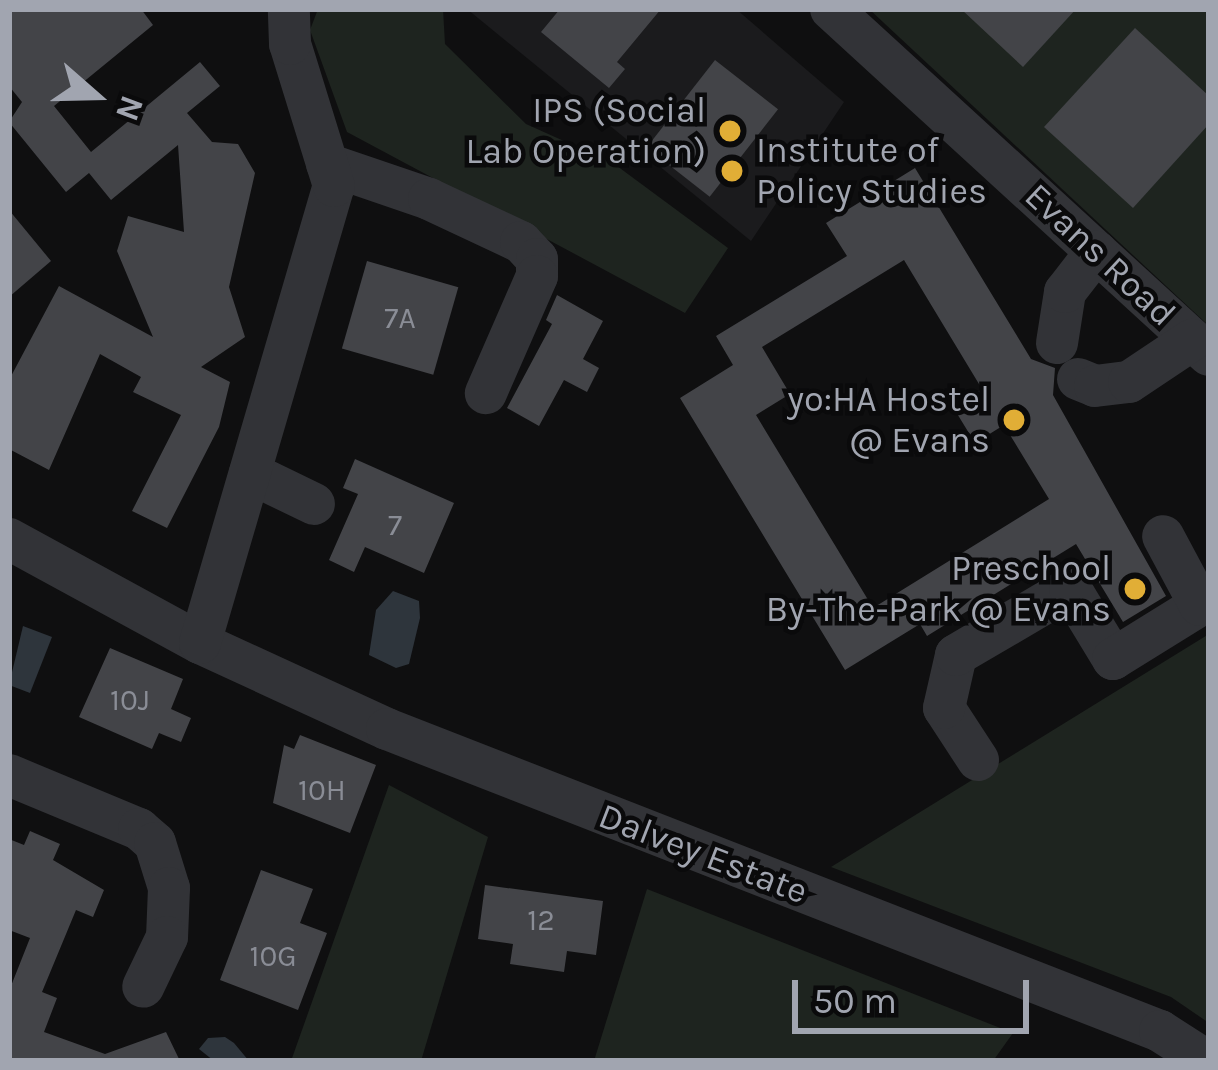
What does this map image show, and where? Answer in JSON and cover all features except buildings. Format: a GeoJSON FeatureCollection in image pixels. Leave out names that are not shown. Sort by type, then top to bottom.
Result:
{"type":"FeatureCollection","features":[{"type":"Feature","properties":{"kind":"street","name":"Evans Road"},"geometry":{"type":"LineString","coordinates":[[831,9],[1201,348]]}},
{"type":"Feature","properties":{"kind":"street"},"geometry":{"type":"LineString","coordinates":[[200,643],[334,186],[290,27]]}},
{"type":"Feature","properties":{"kind":"street"},"geometry":{"type":"LineString","coordinates":[[328,164],[429,199],[521,242],[537,259],[485,393]]}},
{"type":"Feature","properties":{"kind":"street"},"geometry":{"type":"LineString","coordinates":[[1096,252],[1065,292],[1068,361],[1095,386],[1129,382],[1201,348]]}},
{"type":"Feature","properties":{"kind":"street"},"geometry":{"type":"LineString","coordinates":[[250,473],[314,504]]}},
{"type":"Feature","properties":{"kind":"street","name":"Dalvey Estate"},"geometry":{"type":"LineString","coordinates":[[9,539],[200,643],[387,729],[1160,1031],[1207,1061]]}},
{"type":"Feature","properties":{"kind":"street"},"geometry":{"type":"LineString","coordinates":[[977,760],[944,708],[956,655],[1070,588],[1113,658],[1200,605],[1184,548]]}},
{"type":"Feature","properties":{"kind":"street"},"geometry":{"type":"LineString","coordinates":[[9,775],[139,829],[155,843],[169,888],[167,937],[142,987]]}},
{"type":"Feature","properties":{"kind":"shaded area"},"geometry":{"type":"Polygon","coordinates":[[[318,9],[443,9],[445,44],[526,124],[613,163],[728,248],[685,313],[347,132],[310,30],[318,9]]]}},
{"type":"Feature","properties":{"kind":"shaded area","name":"Institute of Policy Studies"},"geometry":{"type":"Polygon","coordinates":[[[467,9],[736,9],[844,102],[751,241],[467,9]]]}},
{"type":"Feature","properties":{"kind":"shaded area"},"geometry":{"type":"Polygon","coordinates":[[[869,9],[1209,9],[1209,326],[869,9]]]}},
{"type":"Feature","properties":{"kind":"shaded area"},"geometry":{"type":"Polygon","coordinates":[[[393,591],[419,601],[420,618],[409,664],[396,668],[369,655],[376,610],[393,591]]]}},
{"type":"Feature","properties":{"kind":"shaded area"},"geometry":{"type":"Polygon","coordinates":[[[23,626],[52,637],[30,693],[9,685],[23,626]]]}},
{"type":"Feature","properties":{"kind":"shaded area"},"geometry":{"type":"Polygon","coordinates":[[[1209,634],[1209,1023],[1171,997],[831,867],[1209,634]]]}},
{"type":"Feature","properties":{"kind":"shaded area"},"geometry":{"type":"Polygon","coordinates":[[[389,785],[488,837],[421,1061],[291,1061],[389,785]]]}},
{"type":"Feature","properties":{"kind":"shaded area"},"geometry":{"type":"Polygon","coordinates":[[[647,889],[1013,1033],[993,1061],[594,1061],[647,889]]]}},
{"type":"Feature","properties":{"kind":"shaded area"},"geometry":{"type":"Polygon","coordinates":[[[225,1037],[249,1061],[214,1061],[199,1049],[208,1038],[225,1037]]]}},
{"type":"Feature","properties":{"kind":"place","name":"IPS (Social Lab Operation)"},"geometry":{"type":"Point","coordinates":[730,131]}},
{"type":"Feature","properties":{"kind":"place","name":"Institute of Policy Studies"},"geometry":{"type":"Point","coordinates":[732,171]}},
{"type":"Feature","properties":{"kind":"place","name":"yo:HA Hostel @ Evans"},"geometry":{"type":"Point","coordinates":[1014,420]}},
{"type":"Feature","properties":{"kind":"place","name":"Preschool By-The-Park @ Evans"},"geometry":{"type":"Point","coordinates":[1135,589]}}]}
